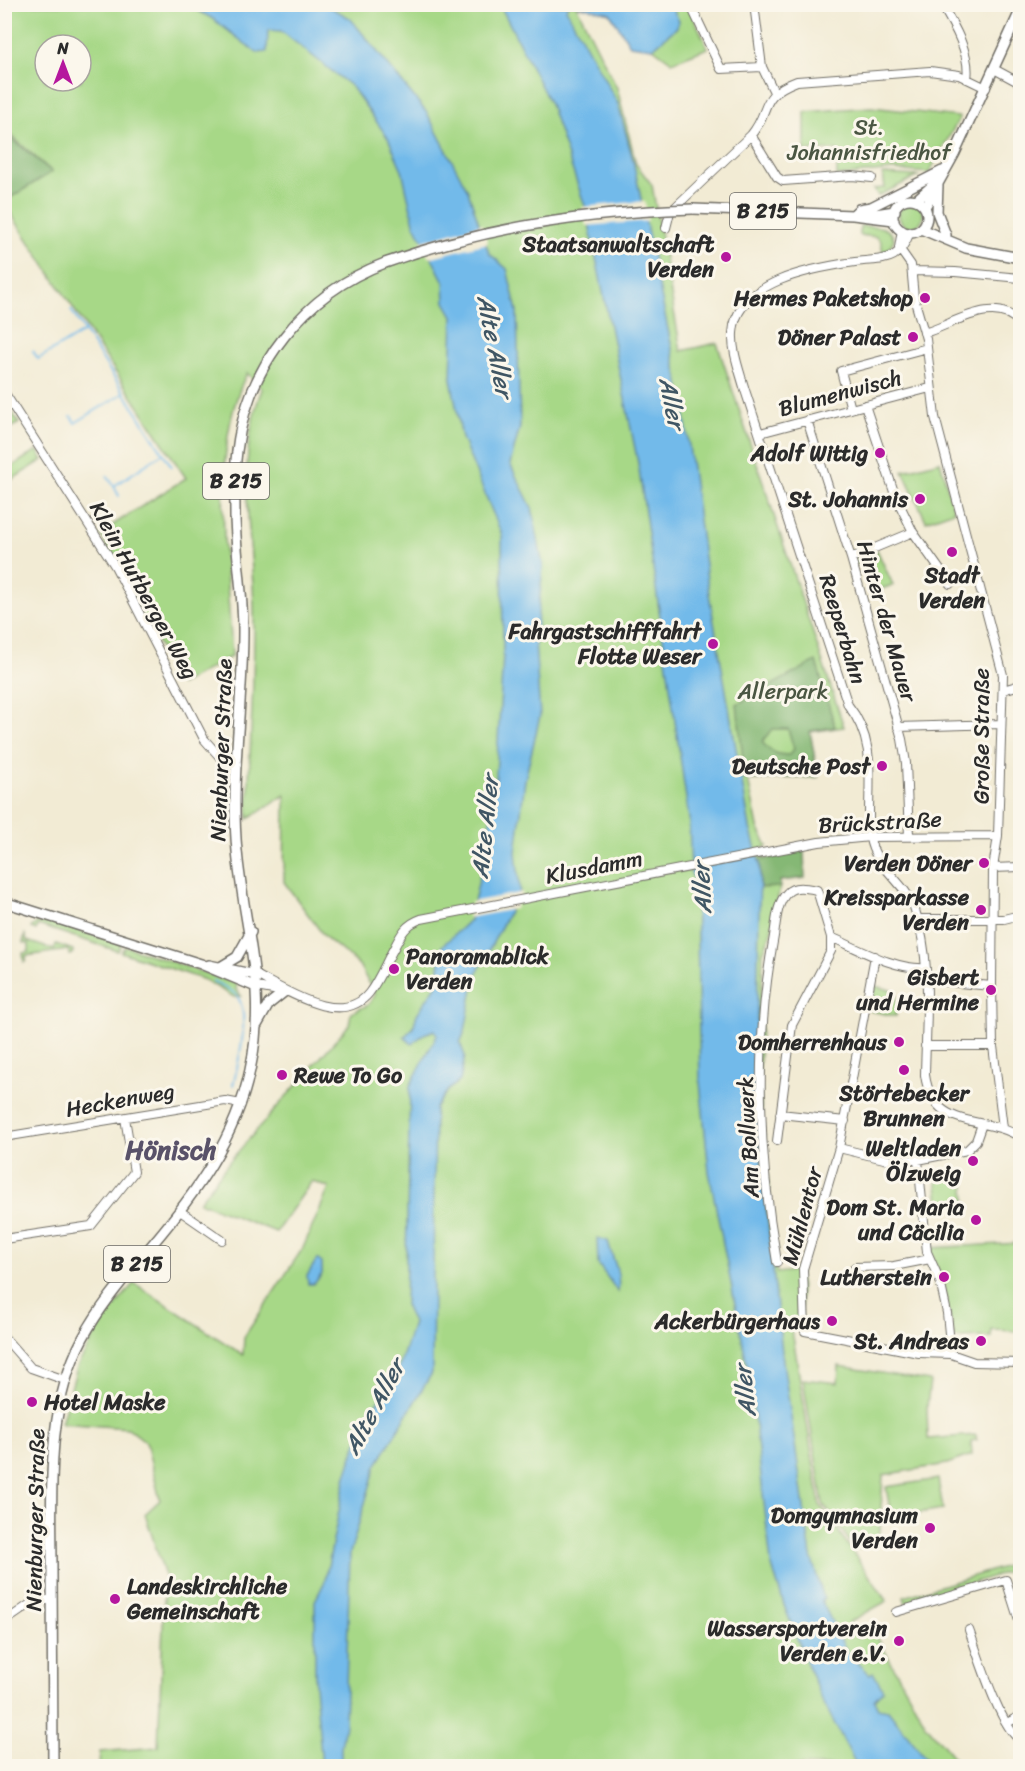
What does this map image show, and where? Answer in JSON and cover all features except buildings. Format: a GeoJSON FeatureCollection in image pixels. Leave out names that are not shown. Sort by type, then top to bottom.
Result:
{"type":"FeatureCollection","features":[{"type":"Feature","properties":{"kind":"main road"},"geometry":{"type":"LineString","coordinates":[[923,225],[925,207],[986,88],[1020,11]]}},
{"type":"Feature","properties":{"kind":"main road","name":"B 215"},"geometry":{"type":"LineString","coordinates":[[853,216],[859,210],[871,207],[947,168]]}},
{"type":"Feature","properties":{"kind":"main road"},"geometry":{"type":"LineString","coordinates":[[939,182],[916,200],[903,201],[894,215],[906,231],[923,225],[946,235],[960,246]]}},
{"type":"Feature","properties":{"kind":"main road"},"geometry":{"type":"LineString","coordinates":[[939,182],[937,212],[946,235]]}},
{"type":"Feature","properties":{"kind":"main road"},"geometry":{"type":"LineString","coordinates":[[916,200],[925,207]]}},
{"type":"Feature","properties":{"kind":"main road","name":"Nienburger Straße"},"geometry":{"type":"LineString","coordinates":[[53,1767],[53,1451],[65,1380],[80,1344],[98,1313],[207,1174],[241,1104],[250,1070],[256,1027],[256,975],[237,849],[237,764],[243,595],[235,520],[236,454],[249,399],[263,368],[287,332],[321,297],[360,272],[487,232],[559,218],[619,212],[693,210],[853,216],[894,215]]}},
{"type":"Feature","properties":{"kind":"main road"},"geometry":{"type":"LineString","coordinates":[[923,225],[960,246],[1020,258]]}},
{"type":"Feature","properties":{"kind":"main road"},"geometry":{"type":"LineString","coordinates":[[4,902],[201,964],[256,987]]}},
{"type":"Feature","properties":{"kind":"main road"},"geometry":{"type":"LineString","coordinates":[[222,966],[237,957],[251,932]]}},
{"type":"Feature","properties":{"kind":"main road"},"geometry":{"type":"LineString","coordinates":[[201,964],[222,966],[256,975]]}},
{"type":"Feature","properties":{"kind":"main road"},"geometry":{"type":"LineString","coordinates":[[256,1027],[269,1004],[287,992]]}},
{"type":"Feature","properties":{"kind":"street"},"geometry":{"type":"LineString","coordinates":[[690,4],[721,69],[762,67]]}},
{"type":"Feature","properties":{"kind":"street"},"geometry":{"type":"LineString","coordinates":[[754,4],[762,67],[774,92]]}},
{"type":"Feature","properties":{"kind":"street"},"geometry":{"type":"LineString","coordinates":[[941,4],[958,36],[968,70],[967,79]]}},
{"type":"Feature","properties":{"kind":"street"},"geometry":{"type":"LineString","coordinates":[[994,69],[1020,83]]}},
{"type":"Feature","properties":{"kind":"street"},"geometry":{"type":"LineString","coordinates":[[666,228],[670,212],[751,135],[774,92],[797,81],[930,70],[949,72],[986,88]]}},
{"type":"Feature","properties":{"kind":"street"},"geometry":{"type":"LineString","coordinates":[[751,135],[777,177],[783,181],[852,176],[872,178]]}},
{"type":"Feature","properties":{"kind":"street"},"geometry":{"type":"LineString","coordinates":[[900,250],[906,231]]}},
{"type":"Feature","properties":{"kind":"street","name":"Große Straße"},"geometry":{"type":"LineString","coordinates":[[900,250],[910,263],[912,271],[914,298],[927,348],[930,388],[944,453],[1003,675],[998,836],[993,868],[992,919],[993,1047],[1003,1128]]}},
{"type":"Feature","properties":{"kind":"street","name":"Reeperbahn"},"geometry":{"type":"LineString","coordinates":[[870,837],[871,774],[863,733],[857,716],[848,705],[760,433],[733,343],[734,322],[742,304],[757,290],[775,282],[854,262],[890,258],[900,250]]}},
{"type":"Feature","properties":{"kind":"street"},"geometry":{"type":"LineString","coordinates":[[912,271],[1020,278]]}},
{"type":"Feature","properties":{"kind":"street"},"geometry":{"type":"LineString","coordinates":[[924,333],[990,311],[1008,314],[1020,323]]}},
{"type":"Feature","properties":{"kind":"street"},"geometry":{"type":"LineString","coordinates":[[851,409],[841,371],[927,348]]}},
{"type":"Feature","properties":{"kind":"street","name":"Blumenwisch"},"geometry":{"type":"LineString","coordinates":[[760,433],[930,388]]}},
{"type":"Feature","properties":{"kind":"street","name":"Klein Hutberger Weg"},"geometry":{"type":"LineString","coordinates":[[4,392],[115,566],[204,739],[226,764],[237,764]]}},
{"type":"Feature","properties":{"kind":"street"},"geometry":{"type":"LineString","coordinates":[[865,405],[886,474],[913,532],[950,584]]}},
{"type":"Feature","properties":{"kind":"street","name":"Hinter der Mauer"},"geometry":{"type":"LineString","coordinates":[[807,420],[851,558],[898,727],[906,763],[909,836]]}},
{"type":"Feature","properties":{"kind":"street"},"geometry":{"type":"LineString","coordinates":[[851,558],[913,532]]}},
{"type":"Feature","properties":{"kind":"street"},"geometry":{"type":"LineString","coordinates":[[1003,690],[1020,685]]}},
{"type":"Feature","properties":{"kind":"street"},"geometry":{"type":"LineString","coordinates":[[898,727],[1001,724]]}},
{"type":"Feature","properties":{"kind":"street","name":"Brückstraße"},"geometry":{"type":"LineString","coordinates":[[765,853],[819,842],[870,837],[998,836]]}},
{"type":"Feature","properties":{"kind":"street"},"geometry":{"type":"LineString","coordinates":[[870,837],[883,866],[904,889],[914,907],[926,968],[925,1075],[931,1097],[943,1111],[961,1119],[1003,1128],[1020,1137]]}},
{"type":"Feature","properties":{"kind":"street","name":"Klusdamm"},"geometry":{"type":"LineString","coordinates":[[287,992],[331,1007],[342,1008],[356,1004],[370,991],[403,930],[414,921],[765,853]]}},
{"type":"Feature","properties":{"kind":"street"},"geometry":{"type":"LineString","coordinates":[[993,868],[1020,867]]}},
{"type":"Feature","properties":{"kind":"street","name":"Am Bollwerk"},"geometry":{"type":"LineString","coordinates":[[777,1262],[762,1130],[766,978],[777,917],[785,894],[792,888],[817,890],[831,937]]}},
{"type":"Feature","properties":{"kind":"street"},"geometry":{"type":"LineString","coordinates":[[922,919],[992,919],[1020,915]]}},
{"type":"Feature","properties":{"kind":"street"},"geometry":{"type":"LineString","coordinates":[[777,1141],[792,1025],[831,951],[831,937],[875,956],[918,969],[926,968]]}},
{"type":"Feature","properties":{"kind":"street","name":"Mühlentor"},"geometry":{"type":"LineString","coordinates":[[875,956],[861,1018],[839,1148],[803,1269],[805,1331],[919,1353],[951,1354]]}},
{"type":"Feature","properties":{"kind":"street"},"geometry":{"type":"LineString","coordinates":[[256,975],[287,992]]}},
{"type":"Feature","properties":{"kind":"street"},"geometry":{"type":"LineString","coordinates":[[936,981],[992,986]]}},
{"type":"Feature","properties":{"kind":"street"},"geometry":{"type":"LineString","coordinates":[[256,987],[287,992]]}},
{"type":"Feature","properties":{"kind":"street"},"geometry":{"type":"LineString","coordinates":[[925,1047],[993,1047]]}},
{"type":"Feature","properties":{"kind":"street","name":"Heckenweg"},"geometry":{"type":"LineString","coordinates":[[4,1137],[225,1101],[241,1104]]}},
{"type":"Feature","properties":{"kind":"street"},"geometry":{"type":"LineString","coordinates":[[780,1114],[845,1121]]}},
{"type":"Feature","properties":{"kind":"street"},"geometry":{"type":"LineString","coordinates":[[4,1239],[91,1226],[134,1172],[125,1118]]}},
{"type":"Feature","properties":{"kind":"street"},"geometry":{"type":"LineString","coordinates":[[839,1148],[888,1160],[918,1160],[967,1150],[976,1142],[982,1124]]}},
{"type":"Feature","properties":{"kind":"street"},"geometry":{"type":"LineString","coordinates":[[918,1160],[927,1252],[940,1281],[947,1312],[951,1354],[974,1362],[1020,1362]]}},
{"type":"Feature","properties":{"kind":"street"},"geometry":{"type":"LineString","coordinates":[[180,1211],[222,1240]]}},
{"type":"Feature","properties":{"kind":"street"},"geometry":{"type":"LineString","coordinates":[[855,1267],[894,1266],[930,1259]]}},
{"type":"Feature","properties":{"kind":"street"},"geometry":{"type":"LineString","coordinates":[[4,1337],[31,1368],[65,1380]]}},
{"type":"Feature","properties":{"kind":"street"},"geometry":{"type":"LineString","coordinates":[[896,1612],[1006,1580],[1020,1624]]}},
{"type":"Feature","properties":{"kind":"street"},"geometry":{"type":"LineString","coordinates":[[4,1622],[36,1600],[52,1600]]}},
{"type":"Feature","properties":{"kind":"street"},"geometry":{"type":"LineString","coordinates":[[969,1630],[1007,1723],[1020,1740]]}},
{"type":"Feature","properties":{"kind":"street"},"geometry":{"type":"LineString","coordinates":[[1007,1723],[1020,1716]]}},
{"type":"Feature","properties":{"kind":"green space","name":"Allerpark"},"geometry":{"type":"Polygon","coordinates":[[[5,5],[576,5],[617,88],[636,164],[652,185],[681,351],[717,343],[844,727],[810,732],[818,777],[748,780],[758,827],[767,846],[762,848],[766,868],[766,887],[780,887],[771,933],[763,953],[759,1082],[776,1268],[777,1273],[800,1270],[802,1329],[792,1330],[820,1505],[887,1601],[849,1622],[858,1638],[872,1628],[926,1725],[961,1766],[99,1766],[100,1752],[158,1747],[165,1576],[145,1514],[160,1500],[146,1442],[128,1428],[61,1423],[77,1367],[100,1325],[134,1283],[243,1355],[244,1337],[303,1248],[329,1188],[312,1181],[276,1232],[199,1202],[229,1162],[349,1025],[351,1013],[368,1005],[375,995],[359,965],[324,936],[284,882],[285,795],[248,819],[254,612],[247,472],[254,416],[262,389],[247,373],[235,404],[228,438],[223,511],[232,656],[180,685],[100,533],[186,478],[5,205],[5,201],[52,172],[5,130],[5,5]]]}},
{"type":"Feature","properties":{"kind":"green space"},"geometry":{"type":"Polygon","coordinates":[[[671,5],[688,5],[708,48],[672,62],[653,48],[677,27],[676,15],[671,5]]]}},
{"type":"Feature","properties":{"kind":"green space","name":"St. Johannisfriedhof"},"geometry":{"type":"Polygon","coordinates":[[[871,107],[960,117],[929,173],[893,170],[837,176],[837,150],[805,151],[805,112],[871,107]]]}},
{"type":"Feature","properties":{"kind":"green space"},"geometry":{"type":"Polygon","coordinates":[[[11,138],[52,172],[5,201],[5,142],[11,138]]]}},
{"type":"Feature","properties":{"kind":"green space"},"geometry":{"type":"Polygon","coordinates":[[[883,174],[918,176],[878,196],[874,189],[885,188],[883,174]]]}},
{"type":"Feature","properties":{"kind":"green space"},"geometry":{"type":"Polygon","coordinates":[[[911,203],[920,206],[923,215],[920,224],[911,227],[902,224],[899,215],[902,206],[911,203]]]}},
{"type":"Feature","properties":{"kind":"green space"},"geometry":{"type":"Polygon","coordinates":[[[860,226],[880,227],[889,231],[894,239],[889,249],[883,253],[881,242],[877,237],[860,235],[860,226]]]}},
{"type":"Feature","properties":{"kind":"green space"},"geometry":{"type":"Polygon","coordinates":[[[4,400],[19,423],[5,432],[4,432],[4,400]]]}},
{"type":"Feature","properties":{"kind":"green space"},"geometry":{"type":"Polygon","coordinates":[[[37,450],[43,460],[5,484],[5,471],[37,450]]]}},
{"type":"Feature","properties":{"kind":"green space"},"geometry":{"type":"Polygon","coordinates":[[[940,461],[954,511],[926,521],[903,471],[940,461]]]}},
{"type":"Feature","properties":{"kind":"green space"},"geometry":{"type":"Polygon","coordinates":[[[877,550],[893,585],[872,592],[863,562],[856,564],[855,559],[877,550]]]}},
{"type":"Feature","properties":{"kind":"green space","name":"Allerpark"},"geometry":{"type":"Polygon","coordinates":[[[816,661],[835,727],[810,731],[818,777],[745,779],[737,704],[816,661]],[[772,729],[762,742],[774,752],[789,755],[794,749],[788,729],[772,729]]]}},
{"type":"Feature","properties":{"kind":"green space"},"geometry":{"type":"Polygon","coordinates":[[[804,851],[805,878],[780,881],[780,887],[760,888],[759,860],[804,851]]]}},
{"type":"Feature","properties":{"kind":"green space"},"geometry":{"type":"Polygon","coordinates":[[[37,922],[54,923],[121,944],[118,951],[38,925],[36,930],[31,928],[37,922]]]}},
{"type":"Feature","properties":{"kind":"green space"},"geometry":{"type":"Polygon","coordinates":[[[25,935],[27,941],[54,950],[56,944],[73,950],[73,954],[70,955],[68,950],[26,956],[24,962],[23,953],[29,952],[29,944],[23,943],[25,935]]]}},
{"type":"Feature","properties":{"kind":"green space"},"geometry":{"type":"Polygon","coordinates":[[[125,946],[237,984],[236,989],[241,996],[234,997],[205,980],[121,952],[125,946]]]}},
{"type":"Feature","properties":{"kind":"green space"},"geometry":{"type":"Polygon","coordinates":[[[874,986],[896,991],[896,1016],[870,1011],[874,986]]]}},
{"type":"Feature","properties":{"kind":"green space"},"geometry":{"type":"Polygon","coordinates":[[[964,1172],[966,1201],[939,1204],[936,1175],[964,1172]]]}},
{"type":"Feature","properties":{"kind":"green space"},"geometry":{"type":"Polygon","coordinates":[[[1020,1243],[1020,1331],[991,1330],[991,1337],[954,1338],[942,1281],[929,1248],[1020,1243]]]}},
{"type":"Feature","properties":{"kind":"green space"},"geometry":{"type":"Polygon","coordinates":[[[839,1366],[930,1381],[927,1407],[928,1439],[975,1435],[977,1440],[971,1441],[972,1455],[947,1464],[883,1475],[879,1545],[855,1549],[823,1504],[803,1379],[838,1383],[839,1366]]]}},
{"type":"Feature","properties":{"kind":"green space"},"geometry":{"type":"Polygon","coordinates":[[[938,1479],[943,1509],[891,1517],[886,1487],[938,1479]]]}},
{"type":"Feature","properties":{"kind":"green space"},"geometry":{"type":"Polygon","coordinates":[[[1020,1562],[1020,1568],[906,1603],[904,1597],[1020,1562]]]}},
{"type":"Feature","properties":{"kind":"water","name":"Alte Aller"},"geometry":{"type":"Polygon","coordinates":[[[188,5],[326,5],[350,18],[427,113],[468,191],[489,253],[507,269],[517,311],[520,427],[510,464],[532,508],[543,566],[535,642],[540,716],[525,780],[516,852],[520,891],[475,977],[465,1031],[460,1043],[465,1056],[460,1081],[448,1090],[435,1108],[432,1373],[376,1466],[350,1553],[345,1724],[341,1766],[322,1766],[315,1685],[315,1601],[325,1581],[346,1476],[366,1415],[394,1384],[413,1323],[405,1305],[410,1086],[437,1035],[435,1030],[424,1034],[412,1044],[404,1037],[413,1028],[417,1014],[437,984],[442,946],[470,920],[488,839],[496,776],[503,655],[502,535],[462,438],[451,379],[453,316],[445,302],[444,282],[414,223],[402,170],[388,138],[352,87],[281,31],[268,30],[267,52],[257,53],[213,19],[188,5]]]}},
{"type":"Feature","properties":{"kind":"water","name":"Aller"},"geometry":{"type":"Polygon","coordinates":[[[500,5],[568,5],[566,9],[618,104],[633,160],[683,402],[709,594],[750,828],[760,864],[756,1069],[762,1170],[783,1361],[811,1556],[824,1599],[821,1600],[848,1654],[870,1674],[873,1672],[883,1690],[874,1700],[878,1708],[888,1710],[930,1764],[927,1766],[857,1766],[819,1694],[785,1608],[771,1563],[750,1380],[709,1172],[700,1082],[696,884],[691,873],[689,819],[638,463],[586,209],[550,104],[500,5]]]}},
{"type":"Feature","properties":{"kind":"water"},"geometry":{"type":"Polygon","coordinates":[[[575,5],[671,5],[679,21],[677,27],[653,48],[630,45],[610,13],[575,5]]]}},
{"type":"Feature","properties":{"kind":"water"},"geometry":{"type":"Polygon","coordinates":[[[597,1238],[608,1241],[617,1272],[618,1292],[598,1264],[597,1238]]]}},
{"type":"Feature","properties":{"kind":"water"},"geometry":{"type":"Polygon","coordinates":[[[317,1259],[322,1263],[322,1274],[314,1284],[308,1284],[307,1276],[317,1259]]]}},
{"type":"Feature","properties":{"kind":"pier"},"geometry":{"type":"Polygon","coordinates":[[[645,201],[648,221],[586,226],[582,207],[645,201]]]}},
{"type":"Feature","properties":{"kind":"pier"},"geometry":{"type":"Polygon","coordinates":[[[482,224],[488,243],[429,258],[420,242],[482,224]]]}},
{"type":"Feature","properties":{"kind":"pier"},"geometry":{"type":"Polygon","coordinates":[[[523,892],[515,909],[468,918],[471,902],[523,892]]]}},
{"type":"Feature","properties":{"kind":"waterway"},"geometry":{"type":"LineString","coordinates":[[71,310],[172,467]]}},
{"type":"Feature","properties":{"kind":"waterway"},"geometry":{"type":"LineString","coordinates":[[33,351],[38,359],[85,331]]}},
{"type":"Feature","properties":{"kind":"waterway"},"geometry":{"type":"LineString","coordinates":[[71,416],[75,423],[124,393]]}},
{"type":"Feature","properties":{"kind":"waterway"},"geometry":{"type":"LineString","coordinates":[[107,476],[114,486],[163,453]]}},
{"type":"Feature","properties":{"kind":"waterway"},"geometry":{"type":"LineString","coordinates":[[114,486],[119,496]]}},
{"type":"Feature","properties":{"kind":"waterway"},"geometry":{"type":"LineString","coordinates":[[213,981],[232,991],[241,1004],[242,1039],[233,1085]]}},
{"type":"Feature","properties":{"kind":"place","name":"Staatsanwaltschaft Verden"},"geometry":{"type":"Point","coordinates":[726,257]}},
{"type":"Feature","properties":{"kind":"place","name":"Hermes Paketshop"},"geometry":{"type":"Point","coordinates":[925,298]}},
{"type":"Feature","properties":{"kind":"place","name":"Döner Palast"},"geometry":{"type":"Point","coordinates":[913,337]}},
{"type":"Feature","properties":{"kind":"place","name":"Adolf Wittig"},"geometry":{"type":"Point","coordinates":[880,453]}},
{"type":"Feature","properties":{"kind":"place","name":"St. Johannis"},"geometry":{"type":"Point","coordinates":[920,499]}},
{"type":"Feature","properties":{"kind":"place","name":"Stadt Verden"},"geometry":{"type":"Point","coordinates":[952,552]}},
{"type":"Feature","properties":{"kind":"place","name":"Fahrgastschifffahrt Flotte Weser"},"geometry":{"type":"Point","coordinates":[713,644]}},
{"type":"Feature","properties":{"kind":"place","name":"Deutsche Post"},"geometry":{"type":"Point","coordinates":[882,766]}},
{"type":"Feature","properties":{"kind":"place","name":"Verden Döner"},"geometry":{"type":"Point","coordinates":[984,863]}},
{"type":"Feature","properties":{"kind":"place","name":"Kreissparkasse Verden"},"geometry":{"type":"Point","coordinates":[981,910]}},
{"type":"Feature","properties":{"kind":"place","name":"Panoramablick Verden"},"geometry":{"type":"Point","coordinates":[394,969]}},
{"type":"Feature","properties":{"kind":"place","name":"Gisbert und Hermine"},"geometry":{"type":"Point","coordinates":[991,990]}},
{"type":"Feature","properties":{"kind":"place","name":"Domherrenhaus"},"geometry":{"type":"Point","coordinates":[899,1042]}},
{"type":"Feature","properties":{"kind":"place","name":"Störtebecker Brunnen"},"geometry":{"type":"Point","coordinates":[904,1070]}},
{"type":"Feature","properties":{"kind":"place","name":"Rewe To Go"},"geometry":{"type":"Point","coordinates":[282,1075]}},
{"type":"Feature","properties":{"kind":"place","name":"Weltladen Ölzweig"},"geometry":{"type":"Point","coordinates":[973,1161]}},
{"type":"Feature","properties":{"kind":"place","name":"Dom St. Maria und Cäcilia"},"geometry":{"type":"Point","coordinates":[976,1220]}},
{"type":"Feature","properties":{"kind":"place","name":"Lutherstein"},"geometry":{"type":"Point","coordinates":[944,1277]}},
{"type":"Feature","properties":{"kind":"place","name":"Ackerbürgerhaus"},"geometry":{"type":"Point","coordinates":[832,1321]}},
{"type":"Feature","properties":{"kind":"place","name":"St. Andreas"},"geometry":{"type":"Point","coordinates":[981,1341]}},
{"type":"Feature","properties":{"kind":"place","name":"Hotel Maske"},"geometry":{"type":"Point","coordinates":[32,1402]}},
{"type":"Feature","properties":{"kind":"place","name":"Domgymnasium Verden"},"geometry":{"type":"Point","coordinates":[930,1528]}},
{"type":"Feature","properties":{"kind":"place","name":"Landeskirchliche Gemeinschaft"},"geometry":{"type":"Point","coordinates":[115,1599]}},
{"type":"Feature","properties":{"kind":"place","name":"Wassersportverein Verden e.V."},"geometry":{"type":"Point","coordinates":[899,1641]}},
{"type":"Feature","properties":{"kind":"district","name":"Hönisch"},"geometry":{"type":"Point","coordinates":[171,1150]}}]}
